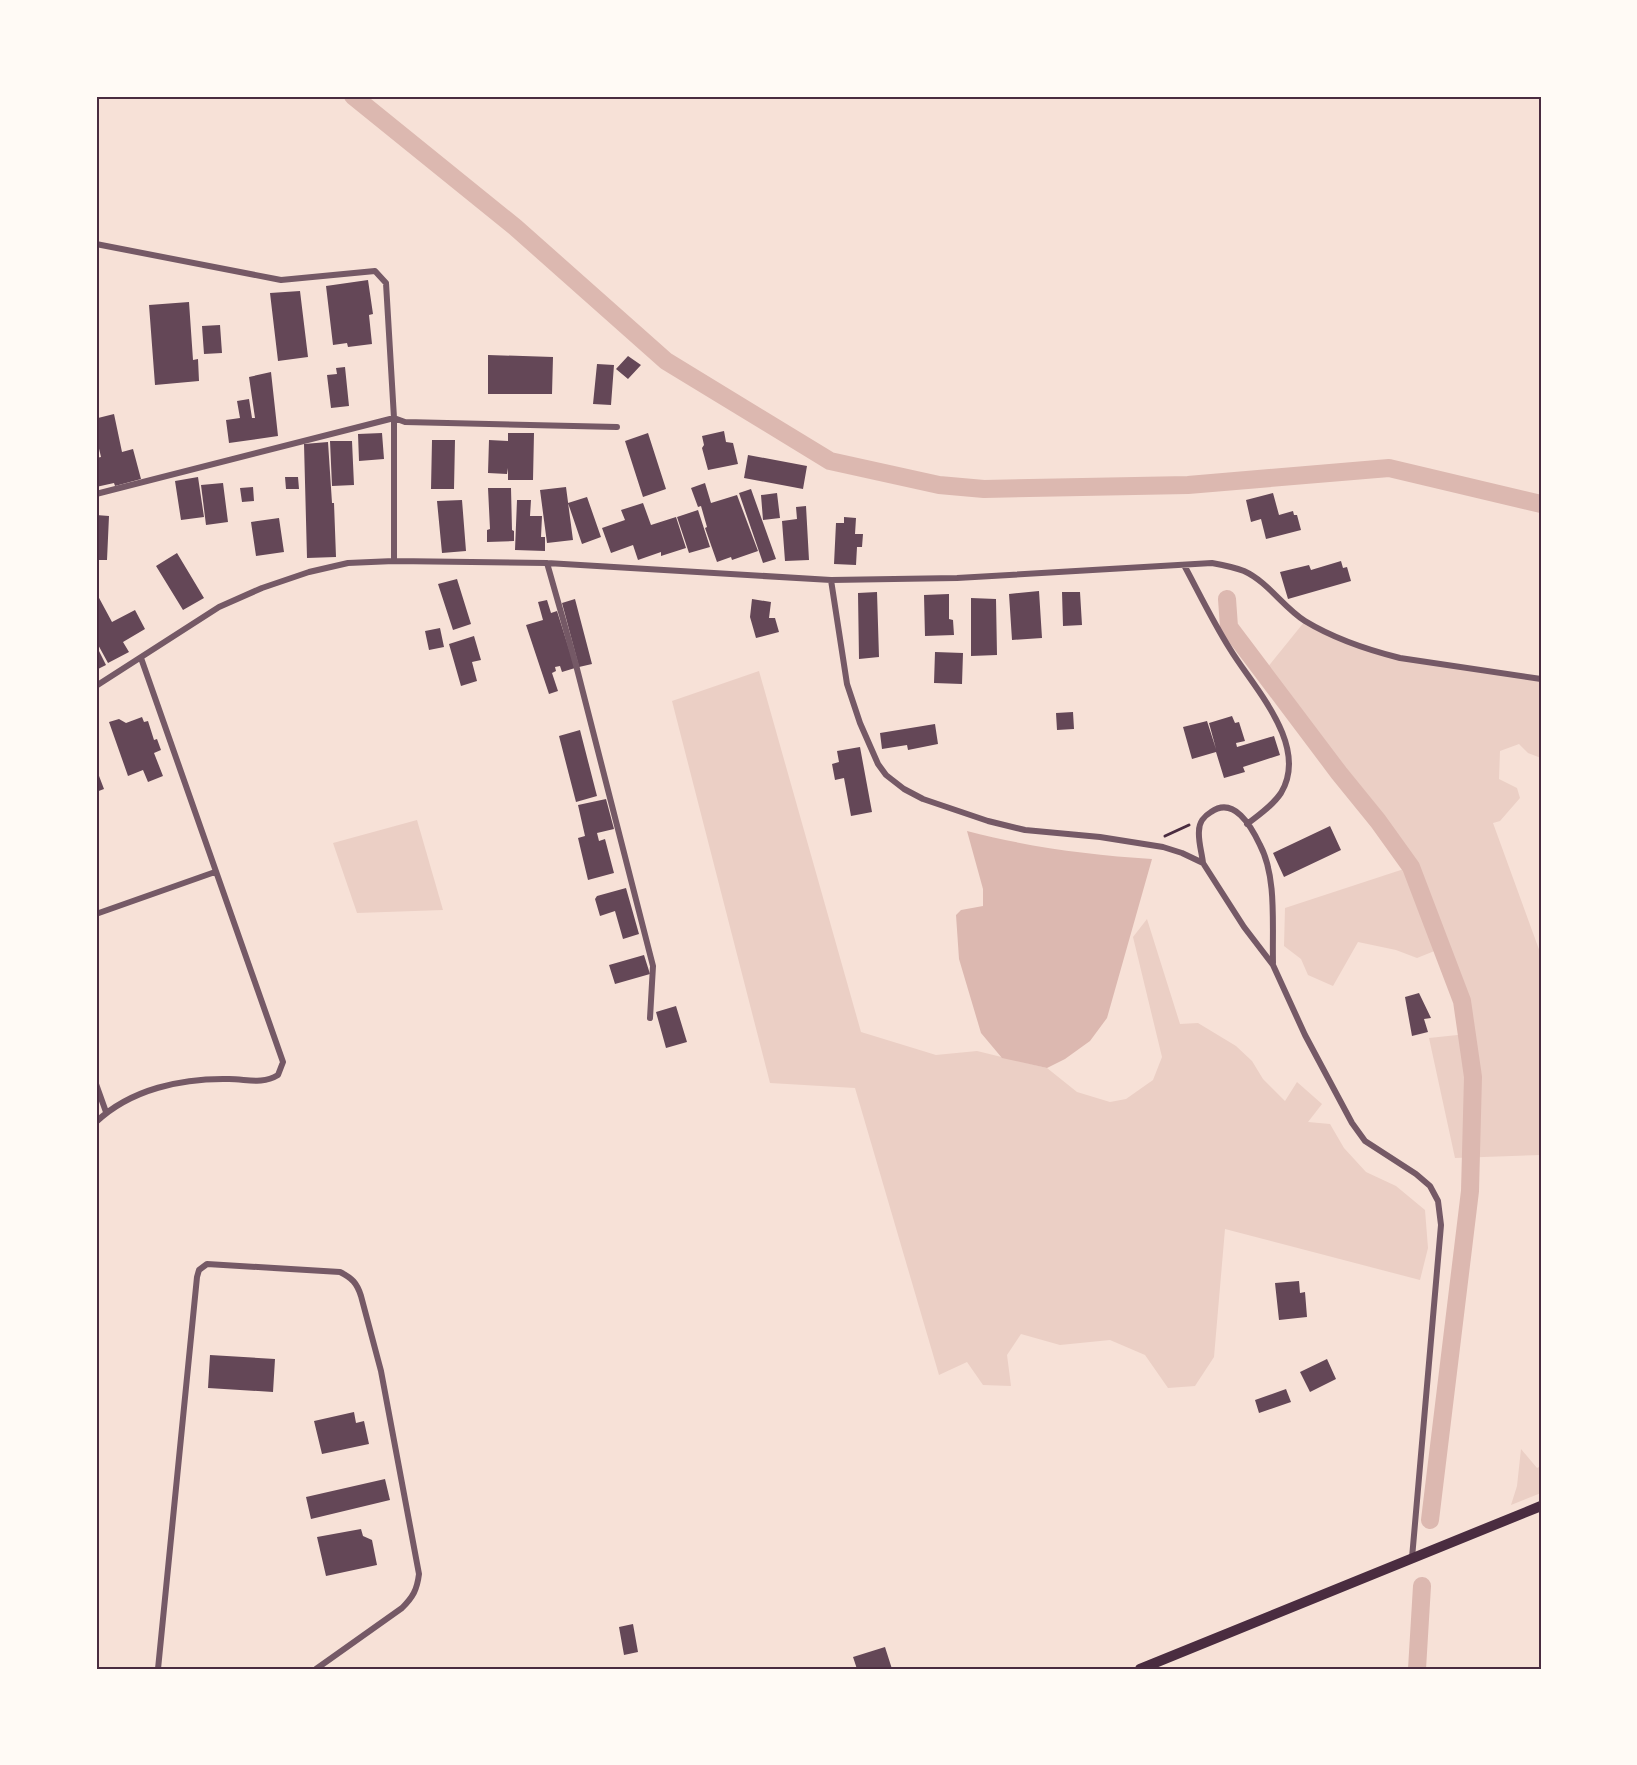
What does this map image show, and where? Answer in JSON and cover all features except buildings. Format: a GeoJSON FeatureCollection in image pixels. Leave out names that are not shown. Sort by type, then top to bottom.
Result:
{"type":"FeatureCollection","features":[{"type":"Feature","properties":{"kind":"main road"},"geometry":{"type":"LineString","coordinates":[[1140,1669],[1541,1506]]}},
{"type":"Feature","properties":{"kind":"street"},"geometry":{"type":"LineString","coordinates":[[96,244],[281,280],[375,271],[386,283],[394,418],[394,561]]}},
{"type":"Feature","properties":{"kind":"street"},"geometry":{"type":"LineString","coordinates":[[96,494],[394,418],[405,422],[617,428]]}},
{"type":"Feature","properties":{"kind":"street"},"geometry":{"type":"LineString","coordinates":[[96,686],[219,607],[262,588],[309,572],[348,563],[394,561],[547,563],[831,580],[957,578],[1212,563],[1246,572],[1305,621],[1330,634],[1383,654],[1541,679]]}},
{"type":"Feature","properties":{"kind":"street"},"geometry":{"type":"LineString","coordinates":[[547,563],[579,677],[653,966],[650,1018]]}},
{"type":"Feature","properties":{"kind":"street"},"geometry":{"type":"LineString","coordinates":[[1184,565],[1231,650],[1261,692],[1278,721],[1287,747],[1288,773],[1282,792],[1248,824]]}},
{"type":"Feature","properties":{"kind":"street"},"geometry":{"type":"LineString","coordinates":[[831,580],[848,684],[860,723],[878,764],[886,775],[904,789],[988,821],[1025,830],[1100,837],[1163,847],[1203,863]]}},
{"type":"Feature","properties":{"kind":"street"},"geometry":{"type":"LineString","coordinates":[[96,1122],[106,1112],[137,1095],[164,1086],[195,1079],[263,1082],[278,1075],[283,1062],[141,658]]}},
{"type":"Feature","properties":{"kind":"street"},"geometry":{"type":"LineString","coordinates":[[1273,964],[1272,877],[1261,846],[1248,824],[1234,809],[1218,808],[1202,820],[1198,831],[1203,863],[1244,927],[1273,964],[1305,1035],[1352,1123],[1365,1141],[1416,1174],[1430,1186],[1438,1201],[1441,1225],[1412,1558]]}},
{"type":"Feature","properties":{"kind":"street"},"geometry":{"type":"LineString","coordinates":[[96,914],[215,872]]}},
{"type":"Feature","properties":{"kind":"street"},"geometry":{"type":"LineString","coordinates":[[96,1084],[106,1112]]}},
{"type":"Feature","properties":{"kind":"street"},"geometry":{"type":"LineString","coordinates":[[159,1669],[197,1277],[203,1266],[213,1265],[340,1272],[350,1277],[357,1284],[381,1371],[419,1574],[414,1596],[402,1608],[316,1669]]}},
{"type":"Feature","properties":{"kind":"path"},"geometry":{"type":"LineString","coordinates":[[1143,844],[1202,820]]}},
{"type":"Feature","properties":{"kind":"shaded area"},"geometry":{"type":"Polygon","coordinates":[[[1305,621],[1330,634],[1400,658],[1541,679],[1541,758],[1528,753],[1519,744],[1500,751],[1499,779],[1517,788],[1520,798],[1500,821],[1493,823],[1541,955],[1541,1155],[1455,1158],[1429,1038],[1467,1034],[1462,1001],[1442,948],[1417,958],[1396,950],[1358,942],[1333,986],[1308,975],[1301,959],[1284,946],[1285,908],[1410,867],[1378,821],[1263,673],[1305,621]]]}},
{"type":"Feature","properties":{"kind":"shaded area"},"geometry":{"type":"Polygon","coordinates":[[[759,671],[861,1032],[936,1055],[977,1051],[1047,1068],[1077,1092],[1110,1102],[1126,1099],[1153,1080],[1162,1057],[1133,937],[1147,919],[1180,1024],[1198,1023],[1236,1046],[1252,1061],[1263,1079],[1285,1101],[1297,1082],[1322,1104],[1308,1122],[1330,1124],[1344,1148],[1366,1172],[1396,1186],[1425,1210],[1428,1248],[1420,1280],[1225,1229],[1214,1357],[1195,1386],[1168,1388],[1145,1355],[1110,1340],[1060,1345],[1021,1334],[1007,1355],[1011,1386],[983,1385],[967,1362],[939,1375],[855,1088],[770,1083],[672,701],[759,671]]]}},
{"type":"Feature","properties":{"kind":"shaded area"},"geometry":{"type":"Polygon","coordinates":[[[417,820],[443,910],[357,913],[333,843],[417,820]]]}},
{"type":"Feature","properties":{"kind":"shaded area"},"geometry":{"type":"Polygon","coordinates":[[[967,831],[1059,850],[1152,859],[1107,1018],[1090,1041],[1065,1059],[1047,1068],[1002,1058],[981,1033],[959,959],[956,915],[961,910],[983,906],[983,889],[967,831]]]}},
{"type":"Feature","properties":{"kind":"shaded area"},"geometry":{"type":"Polygon","coordinates":[[[1521,1449],[1537,1468],[1541,1466],[1541,1493],[1511,1505],[1517,1486],[1521,1449]]]}},
{"type":"Feature","properties":{"kind":"waterway"},"geometry":{"type":"LineString","coordinates":[[353,96],[515,227],[666,361],[830,461],[939,485],[984,489],[1188,485],[1389,468],[1541,504]]}},
{"type":"Feature","properties":{"kind":"waterway"},"geometry":{"type":"LineString","coordinates":[[1227,599],[1229,627],[1411,867],[1462,1001],[1473,1077],[1470,1191],[1430,1520]]}},
{"type":"Feature","properties":{"kind":"waterway"},"geometry":{"type":"LineString","coordinates":[[1417,1669],[1422,1586]]}}]}
